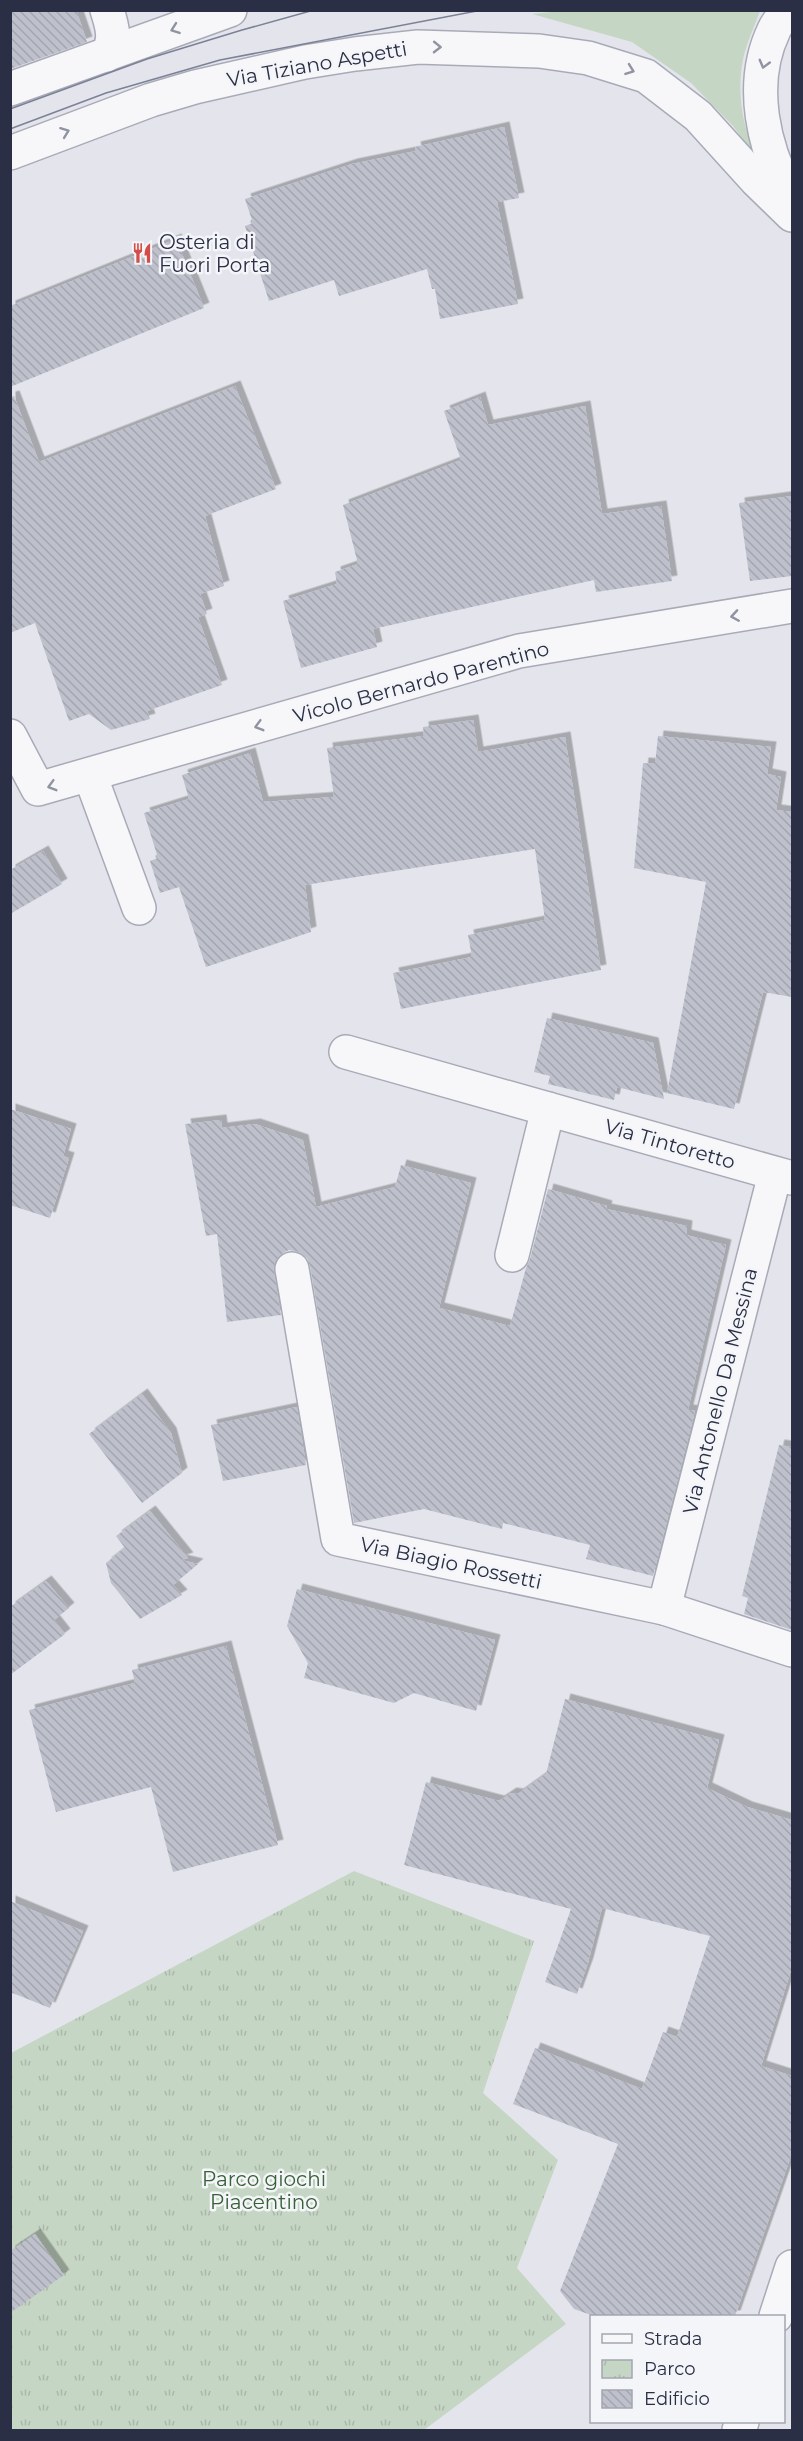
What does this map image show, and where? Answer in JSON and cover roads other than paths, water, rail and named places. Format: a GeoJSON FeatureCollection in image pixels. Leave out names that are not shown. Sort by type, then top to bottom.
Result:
{"type":"FeatureCollection","features":[{"type":"Feature","properties":{"kind":"street"},"geometry":{"type":"LineString","coordinates":[[106,55],[113,40],[107,10]]}},
{"type":"Feature","properties":{"kind":"street"},"geometry":{"type":"LineString","coordinates":[[10,89],[230,10]]}},
{"type":"Feature","properties":{"kind":"street"},"geometry":{"type":"LineString","coordinates":[[787,10],[774,30],[761,72],[761,108],[769,148],[792,199]]}},
{"type":"Feature","properties":{"kind":"street","name":"Via Tiziano Aspetti"},"geometry":{"type":"LineString","coordinates":[[10,153],[151,100],[305,62],[418,47],[539,51],[588,58],[646,76],[698,116],[756,180],[792,215]]}},
{"type":"Feature","properties":{"kind":"street","name":"Vicolo Bernardo Parentino"},"geometry":{"type":"LineString","coordinates":[[10,736],[38,789],[519,651],[792,606]]}},
{"type":"Feature","properties":{"kind":"street"},"geometry":{"type":"LineString","coordinates":[[90,775],[139,908]]}},
{"type":"Feature","properties":{"kind":"street","name":"Via Tintoretto"},"geometry":{"type":"LineString","coordinates":[[346,1052],[784,1176]]}},
{"type":"Feature","properties":{"kind":"street"},"geometry":{"type":"LineString","coordinates":[[512,1255],[548,1109]]}},
{"type":"Feature","properties":{"kind":"street","name":"Via Antonello Da Messina"},"geometry":{"type":"LineString","coordinates":[[664,1608],[784,1176]]}},
{"type":"Feature","properties":{"kind":"street","name":"Via Biagio Rossetti"},"geometry":{"type":"LineString","coordinates":[[292,1269],[338,1539],[664,1608],[792,1650]]}},
{"type":"Feature","properties":{"kind":"street"},"geometry":{"type":"LineString","coordinates":[[776,2315],[792,2267]]}},
{"type":"Feature","properties":{"kind":"tram line"},"geometry":{"type":"LineString","coordinates":[[10,109],[147,59],[314,10]]}},
{"type":"Feature","properties":{"kind":"tram line"},"geometry":{"type":"LineString","coordinates":[[10,129],[106,93],[220,60],[482,10]]}},
{"type":"Feature","properties":{"kind":"place","name":"Osteria di Fuori Porta"},"geometry":{"type":"Point","coordinates":[142,253]}},
{"type":"Feature","properties":{"kind":"park label","name":"Parco giochi Piacentino"},"geometry":{"type":"Point","coordinates":[264,2190]}}]}
